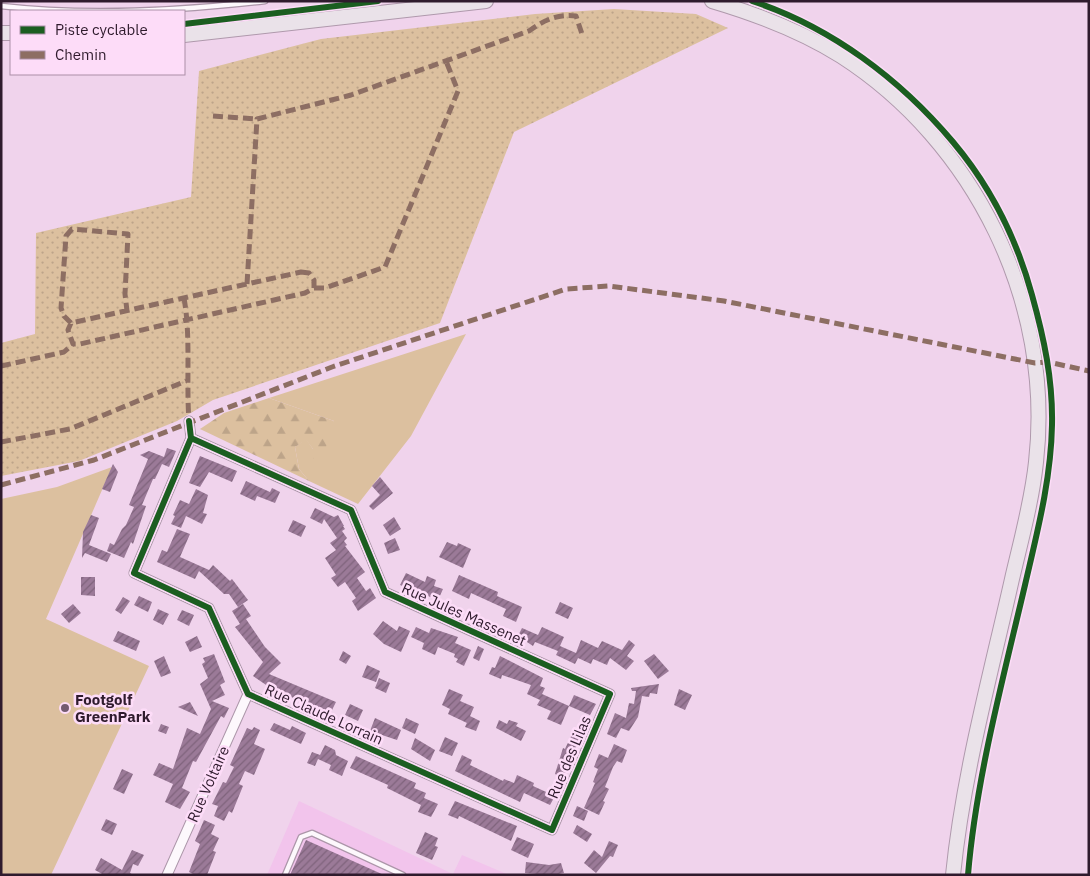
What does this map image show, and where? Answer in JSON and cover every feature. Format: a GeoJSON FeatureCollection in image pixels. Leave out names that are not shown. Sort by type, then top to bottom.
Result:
{"type":"FeatureCollection","features":[{"type":"Feature","properties":{"kind":"main road"},"geometry":{"type":"LineString","coordinates":[[185,35],[486,1]]}},
{"type":"Feature","properties":{"kind":"main road"},"geometry":{"type":"LineString","coordinates":[[712,1],[774,22],[840,56],[882,87],[917,118],[942,147],[980,202],[998,236],[1020,297],[1035,363],[1038,406],[1036,461],[1026,519],[962,804],[953,875]]}},
{"type":"Feature","properties":{"kind":"street"},"geometry":{"type":"LineString","coordinates":[[189,421],[191,438]]}},
{"type":"Feature","properties":{"kind":"street","name":"Rue Claude Lorrain"},"geometry":{"type":"LineString","coordinates":[[191,438],[134,573],[209,608],[248,694],[552,830]]}},
{"type":"Feature","properties":{"kind":"street","name":"Rue Jules Massenet"},"geometry":{"type":"LineString","coordinates":[[191,438],[351,510],[385,592],[610,694]]}},
{"type":"Feature","properties":{"kind":"street","name":"Rue Voltaire"},"geometry":{"type":"LineString","coordinates":[[167,875],[248,694]]}},
{"type":"Feature","properties":{"kind":"street","name":"Rue des Lilas"},"geometry":{"type":"LineString","coordinates":[[552,830],[610,694]]}},
{"type":"Feature","properties":{"kind":"lane"},"geometry":{"type":"LineString","coordinates":[[132,10],[178,9],[265,1]]}},
{"type":"Feature","properties":{"kind":"lane"},"geometry":{"type":"LineString","coordinates":[[1,6],[69,10]]}},
{"type":"Feature","properties":{"kind":"lane"},"geometry":{"type":"LineString","coordinates":[[285,875],[301,837],[312,833],[402,874]]}},
{"type":"Feature","properties":{"kind":"shaded area"},"geometry":{"type":"Polygon","coordinates":[[[299,801],[453,874],[462,855],[509,875],[267,875],[299,801]]]}},
{"type":"Feature","properties":{"kind":"green space"},"geometry":{"type":"Polygon","coordinates":[[[614,9],[696,14],[728,28],[514,132],[440,323],[213,400],[177,421],[79,461],[1,476],[1,343],[35,334],[36,233],[191,197],[199,71],[321,39],[535,14],[614,9]]]}},
{"type":"Feature","properties":{"kind":"green space"},"geometry":{"type":"Polygon","coordinates":[[[466,334],[411,436],[358,504],[309,481],[299,469],[295,447],[306,439],[313,449],[334,421],[269,398],[466,334]]]}},
{"type":"Feature","properties":{"kind":"green space"},"geometry":{"type":"Polygon","coordinates":[[[269,398],[334,421],[321,464],[313,462],[313,449],[306,440],[295,447],[299,469],[309,481],[200,429],[224,413],[269,398]]]}},
{"type":"Feature","properties":{"kind":"green space","name":"Footgolf GreenPark"},"geometry":{"type":"Polygon","coordinates":[[[112,467],[46,619],[149,666],[51,875],[1,875],[1,499],[57,487],[112,467]]]}},
{"type":"Feature","properties":{"kind":"building"},"geometry":{"type":"Polygon","coordinates":[[[167,448],[176,451],[169,467],[162,464],[155,479],[153,479],[142,505],[146,506],[133,544],[131,542],[124,558],[107,551],[110,543],[114,545],[134,507],[129,505],[148,459],[140,455],[149,451],[164,457],[167,448]]]}},
{"type":"Feature","properties":{"kind":"building"},"geometry":{"type":"Polygon","coordinates":[[[200,456],[237,471],[232,482],[209,472],[200,487],[189,483],[200,456]]]}},
{"type":"Feature","properties":{"kind":"building"},"geometry":{"type":"Polygon","coordinates":[[[113,464],[118,472],[110,492],[102,489],[113,464]]]}},
{"type":"Feature","properties":{"kind":"building"},"geometry":{"type":"Polygon","coordinates":[[[380,477],[393,493],[373,510],[369,506],[380,495],[372,486],[380,477]]]}},
{"type":"Feature","properties":{"kind":"building"},"geometry":{"type":"Polygon","coordinates":[[[246,481],[270,492],[272,488],[280,492],[275,503],[257,496],[255,501],[240,494],[246,481]]]}},
{"type":"Feature","properties":{"kind":"building"},"geometry":{"type":"Polygon","coordinates":[[[196,489],[208,495],[203,513],[207,514],[202,524],[186,516],[181,528],[171,524],[180,500],[189,504],[196,489]]]}},
{"type":"Feature","properties":{"kind":"building"},"geometry":{"type":"Polygon","coordinates":[[[315,508],[334,517],[338,515],[345,529],[342,531],[347,538],[344,541],[347,545],[345,546],[365,572],[357,578],[366,591],[370,588],[376,598],[358,611],[352,601],[356,598],[345,582],[338,587],[331,578],[336,575],[325,558],[336,550],[330,543],[337,538],[324,519],[322,524],[310,518],[315,508]]]}},
{"type":"Feature","properties":{"kind":"building"},"geometry":{"type":"Polygon","coordinates":[[[91,515],[99,518],[89,545],[111,554],[107,562],[85,553],[82,558],[83,532],[91,515]]]}},
{"type":"Feature","properties":{"kind":"building"},"geometry":{"type":"Polygon","coordinates":[[[394,517],[401,529],[390,536],[383,525],[394,517]]]}},
{"type":"Feature","properties":{"kind":"building"},"geometry":{"type":"Polygon","coordinates":[[[293,520],[306,526],[301,537],[288,531],[293,520]]]}},
{"type":"Feature","properties":{"kind":"building"},"geometry":{"type":"Polygon","coordinates":[[[177,529],[190,534],[180,557],[209,570],[213,565],[230,581],[232,579],[248,600],[238,607],[229,594],[224,594],[199,571],[195,579],[157,562],[162,550],[167,552],[177,529]]]}},
{"type":"Feature","properties":{"kind":"building"},"geometry":{"type":"Polygon","coordinates":[[[395,538],[400,550],[388,554],[384,543],[395,538]]]}},
{"type":"Feature","properties":{"kind":"building"},"geometry":{"type":"Polygon","coordinates":[[[447,542],[457,546],[458,543],[471,549],[463,568],[439,557],[447,542]]]}},
{"type":"Feature","properties":{"kind":"building"},"geometry":{"type":"Polygon","coordinates":[[[406,573],[425,582],[427,576],[436,580],[434,586],[443,589],[438,600],[400,585],[406,573]]]}},
{"type":"Feature","properties":{"kind":"building"},"geometry":{"type":"Polygon","coordinates":[[[459,575],[498,592],[497,596],[522,607],[516,622],[503,616],[506,609],[471,593],[469,599],[452,591],[459,575]]]}},
{"type":"Feature","properties":{"kind":"building"},"geometry":{"type":"Polygon","coordinates":[[[81,577],[95,577],[95,596],[81,595],[81,577]]]}},
{"type":"Feature","properties":{"kind":"building"},"geometry":{"type":"Polygon","coordinates":[[[139,596],[152,602],[148,612],[134,605],[139,596]]]}},
{"type":"Feature","properties":{"kind":"building"},"geometry":{"type":"Polygon","coordinates":[[[123,597],[130,601],[121,614],[115,610],[123,597]]]}},
{"type":"Feature","properties":{"kind":"building"},"geometry":{"type":"Polygon","coordinates":[[[560,602],[573,608],[568,619],[555,613],[560,602]]]}},
{"type":"Feature","properties":{"kind":"building"},"geometry":{"type":"Polygon","coordinates":[[[73,604],[81,613],[69,623],[61,614],[73,604]]]}},
{"type":"Feature","properties":{"kind":"building"},"geometry":{"type":"Polygon","coordinates":[[[243,604],[251,616],[246,619],[265,647],[281,663],[269,674],[336,702],[331,712],[275,691],[253,676],[263,662],[235,627],[240,624],[232,611],[243,604]]]}},
{"type":"Feature","properties":{"kind":"building"},"geometry":{"type":"Polygon","coordinates":[[[158,609],[169,614],[163,625],[153,620],[158,609]]]}},
{"type":"Feature","properties":{"kind":"building"},"geometry":{"type":"Polygon","coordinates":[[[182,610],[194,615],[189,626],[177,620],[182,610]]]}},
{"type":"Feature","properties":{"kind":"building"},"geometry":{"type":"Polygon","coordinates":[[[383,621],[397,631],[399,626],[410,631],[401,652],[384,644],[373,634],[383,621]]]}},
{"type":"Feature","properties":{"kind":"building"},"geometry":{"type":"Polygon","coordinates":[[[416,627],[429,633],[431,628],[458,637],[455,643],[471,650],[464,666],[456,662],[458,659],[454,657],[455,654],[438,647],[435,655],[422,649],[424,643],[411,637],[416,627]]]}},
{"type":"Feature","properties":{"kind":"building"},"geometry":{"type":"Polygon","coordinates":[[[542,627],[564,637],[560,646],[576,653],[581,640],[598,648],[602,641],[622,650],[629,640],[635,645],[627,656],[634,661],[626,670],[610,658],[607,665],[593,659],[591,664],[578,658],[575,664],[556,655],[558,651],[535,642],[533,646],[518,636],[522,628],[538,635],[542,627]]]}},
{"type":"Feature","properties":{"kind":"building"},"geometry":{"type":"Polygon","coordinates":[[[118,631],[140,641],[136,651],[113,641],[118,631]]]}},
{"type":"Feature","properties":{"kind":"building"},"geometry":{"type":"Polygon","coordinates":[[[197,636],[202,647],[190,652],[185,642],[197,636]]]}},
{"type":"Feature","properties":{"kind":"building"},"geometry":{"type":"Polygon","coordinates":[[[478,646],[484,649],[479,661],[473,658],[478,646]]]}},
{"type":"Feature","properties":{"kind":"building"},"geometry":{"type":"Polygon","coordinates":[[[343,651],[351,656],[346,664],[339,660],[343,651]]]}},
{"type":"Feature","properties":{"kind":"building"},"geometry":{"type":"Polygon","coordinates":[[[214,654],[225,682],[220,685],[225,695],[212,701],[229,708],[224,718],[221,716],[196,762],[193,761],[182,788],[190,792],[180,809],[165,802],[173,784],[153,775],[159,763],[173,769],[187,728],[200,734],[211,709],[200,684],[208,678],[202,664],[205,662],[203,658],[214,654]]]}},
{"type":"Feature","properties":{"kind":"building"},"geometry":{"type":"Polygon","coordinates":[[[654,654],[669,671],[658,679],[644,661],[654,654]]]}},
{"type":"Feature","properties":{"kind":"building"},"geometry":{"type":"Polygon","coordinates":[[[164,656],[171,673],[161,677],[154,661],[164,656]]]}},
{"type":"Feature","properties":{"kind":"building"},"geometry":{"type":"Polygon","coordinates":[[[500,656],[543,678],[540,686],[545,688],[542,694],[569,706],[561,725],[547,719],[551,711],[537,705],[540,700],[527,694],[531,685],[502,675],[501,679],[489,674],[492,667],[495,668],[500,656]]]}},
{"type":"Feature","properties":{"kind":"building"},"geometry":{"type":"Polygon","coordinates":[[[367,665],[380,671],[376,682],[362,677],[367,665]]]}},
{"type":"Feature","properties":{"kind":"building"},"geometry":{"type":"Polygon","coordinates":[[[379,678],[390,683],[386,693],[375,688],[379,678]]]}},
{"type":"Feature","properties":{"kind":"building"},"geometry":{"type":"Polygon","coordinates":[[[659,684],[657,694],[650,693],[649,697],[642,696],[638,717],[629,731],[621,728],[616,738],[607,734],[615,713],[626,718],[629,703],[634,704],[636,691],[632,691],[631,688],[659,684]]]}},
{"type":"Feature","properties":{"kind":"building"},"geometry":{"type":"Polygon","coordinates":[[[449,689],[463,695],[460,701],[474,707],[467,723],[448,714],[450,709],[442,705],[449,689]]]}},
{"type":"Feature","properties":{"kind":"building"},"geometry":{"type":"Polygon","coordinates":[[[679,689],[692,695],[685,710],[674,705],[679,689]]]}},
{"type":"Feature","properties":{"kind":"building"},"geometry":{"type":"Polygon","coordinates":[[[574,695],[596,704],[590,715],[569,706],[574,695]]]}},
{"type":"Feature","properties":{"kind":"building"},"geometry":{"type":"Polygon","coordinates":[[[190,702],[198,716],[178,707],[190,702]]]}},
{"type":"Feature","properties":{"kind":"building"},"geometry":{"type":"Polygon","coordinates":[[[350,704],[363,710],[358,721],[345,715],[350,704]]]}},
{"type":"Feature","properties":{"kind":"building"},"geometry":{"type":"Polygon","coordinates":[[[470,716],[480,721],[476,731],[465,727],[470,716]]]}},
{"type":"Feature","properties":{"kind":"building"},"geometry":{"type":"Polygon","coordinates":[[[375,718],[401,730],[397,740],[370,731],[375,718]]]}},
{"type":"Feature","properties":{"kind":"building"},"geometry":{"type":"Polygon","coordinates":[[[406,718],[419,724],[415,734],[402,728],[406,718]]]}},
{"type":"Feature","properties":{"kind":"building"},"geometry":{"type":"Polygon","coordinates":[[[499,720],[507,724],[509,720],[518,723],[516,726],[526,731],[521,741],[496,728],[499,720]]]}},
{"type":"Feature","properties":{"kind":"building"},"geometry":{"type":"Polygon","coordinates":[[[274,723],[290,730],[292,726],[306,733],[301,744],[270,730],[274,723]]]}},
{"type":"Feature","properties":{"kind":"building"},"geometry":{"type":"Polygon","coordinates":[[[161,724],[169,727],[166,734],[158,731],[161,724]]]}},
{"type":"Feature","properties":{"kind":"building"},"geometry":{"type":"Polygon","coordinates":[[[254,727],[260,730],[254,744],[265,749],[254,775],[245,771],[239,784],[243,786],[232,813],[229,811],[224,821],[214,816],[218,806],[212,804],[223,782],[226,783],[234,767],[230,765],[247,728],[252,730],[254,727]]]}},
{"type":"Feature","properties":{"kind":"building"},"geometry":{"type":"Polygon","coordinates":[[[575,728],[583,731],[563,778],[555,774],[563,748],[565,749],[575,728]]]}},
{"type":"Feature","properties":{"kind":"building"},"geometry":{"type":"Polygon","coordinates":[[[445,737],[458,743],[452,756],[439,751],[445,737]]]}},
{"type":"Feature","properties":{"kind":"building"},"geometry":{"type":"Polygon","coordinates":[[[415,738],[435,750],[430,761],[411,749],[415,738]]]}},
{"type":"Feature","properties":{"kind":"building"},"geometry":{"type":"Polygon","coordinates":[[[614,744],[627,750],[622,763],[617,761],[613,767],[605,787],[609,789],[599,815],[584,808],[595,783],[593,782],[598,769],[594,767],[599,754],[608,758],[614,744]]]}},
{"type":"Feature","properties":{"kind":"building"},"geometry":{"type":"Polygon","coordinates":[[[325,745],[335,750],[336,755],[348,761],[342,776],[329,770],[331,765],[318,759],[315,766],[307,763],[312,752],[320,755],[325,745]]]}},
{"type":"Feature","properties":{"kind":"building"},"geometry":{"type":"Polygon","coordinates":[[[462,755],[472,760],[470,765],[503,781],[504,779],[514,783],[517,775],[534,783],[533,786],[555,796],[550,805],[524,793],[520,802],[455,771],[462,755]]]}},
{"type":"Feature","properties":{"kind":"building"},"geometry":{"type":"Polygon","coordinates":[[[356,756],[416,783],[414,788],[426,793],[424,798],[438,804],[431,817],[418,812],[421,805],[387,788],[388,785],[350,768],[356,756]]]}},
{"type":"Feature","properties":{"kind":"building"},"geometry":{"type":"Polygon","coordinates":[[[122,769],[133,774],[124,794],[113,789],[122,769]]]}},
{"type":"Feature","properties":{"kind":"building"},"geometry":{"type":"Polygon","coordinates":[[[455,801],[517,826],[511,841],[459,816],[458,819],[448,815],[455,801]]]}},
{"type":"Feature","properties":{"kind":"building"},"geometry":{"type":"Polygon","coordinates":[[[577,806],[588,811],[584,821],[573,816],[577,806]]]}},
{"type":"Feature","properties":{"kind":"building"},"geometry":{"type":"Polygon","coordinates":[[[106,819],[117,824],[112,835],[101,830],[106,819]]]}},
{"type":"Feature","properties":{"kind":"building"},"geometry":{"type":"Polygon","coordinates":[[[204,820],[215,825],[211,834],[219,838],[213,851],[216,852],[207,875],[195,875],[189,872],[200,844],[195,841],[204,820]]]}},
{"type":"Feature","properties":{"kind":"building"},"geometry":{"type":"Polygon","coordinates":[[[577,825],[592,834],[587,842],[573,833],[577,825]]]}},
{"type":"Feature","properties":{"kind":"building"},"geometry":{"type":"Polygon","coordinates":[[[425,832],[438,838],[435,846],[438,847],[432,860],[416,853],[425,832]]]}},
{"type":"Feature","properties":{"kind":"building"},"geometry":{"type":"Polygon","coordinates":[[[517,837],[534,844],[528,858],[511,850],[517,837]]]}},
{"type":"Feature","properties":{"kind":"building"},"geometry":{"type":"Polygon","coordinates":[[[306,840],[384,875],[290,875],[306,840]]]}},
{"type":"Feature","properties":{"kind":"building"},"geometry":{"type":"Polygon","coordinates":[[[609,841],[618,845],[613,857],[610,856],[596,873],[584,863],[594,850],[602,857],[609,841]]]}},
{"type":"Feature","properties":{"kind":"building"},"geometry":{"type":"Polygon","coordinates":[[[132,850],[144,855],[138,866],[133,864],[130,873],[133,875],[104,875],[95,870],[101,858],[122,870],[132,850]]]}},
{"type":"Feature","properties":{"kind":"building"},"geometry":{"type":"Polygon","coordinates":[[[526,862],[549,865],[561,863],[564,873],[552,875],[525,873],[526,862]]]}},
{"type":"Feature","properties":{"kind":"marked path"},"geometry":{"type":"LineString","coordinates":[[247,284],[257,119],[351,95],[529,31],[545,21],[557,17],[576,16],[582,34]]}},
{"type":"Feature","properties":{"kind":"marked path"},"geometry":{"type":"LineString","coordinates":[[314,288],[325,288],[385,267],[458,91],[446,61]]}},
{"type":"Feature","properties":{"kind":"marked path"},"geometry":{"type":"LineString","coordinates":[[213,116],[257,119]]}},
{"type":"Feature","properties":{"kind":"marked path"},"geometry":{"type":"LineString","coordinates":[[71,323],[64,316],[61,308],[66,236],[72,229],[128,234],[125,294],[127,311]]}},
{"type":"Feature","properties":{"kind":"marked path"},"geometry":{"type":"LineString","coordinates":[[301,272],[309,273],[314,280],[314,288],[305,293],[80,344],[73,344],[68,330],[71,323],[301,272]]}},
{"type":"Feature","properties":{"kind":"marked path"},"geometry":{"type":"LineString","coordinates":[[1,485],[94,460],[332,367],[566,289],[609,286],[724,301],[1035,363],[1048,362],[1089,371]]}},
{"type":"Feature","properties":{"kind":"marked path"},"geometry":{"type":"LineString","coordinates":[[184,298],[188,343],[189,421]]}},
{"type":"Feature","properties":{"kind":"marked path"},"geometry":{"type":"LineString","coordinates":[[1,366],[64,352],[73,344]]}},
{"type":"Feature","properties":{"kind":"marked path"},"geometry":{"type":"LineString","coordinates":[[1,442],[70,429],[186,381]]}},
{"type":"Feature","properties":{"kind":"cycle path"},"geometry":{"type":"LineString","coordinates":[[185,24],[378,1]]}},
{"type":"Feature","properties":{"kind":"cycle path"},"geometry":{"type":"LineString","coordinates":[[752,1],[809,25],[836,40],[862,58],[910,97],[953,142],[979,177],[1001,214],[1026,274],[1040,327],[1047,359],[1051,392],[1052,425],[1049,466],[1039,526],[999,693],[984,766],[977,802],[968,875]]}},
{"type":"Feature","properties":{"kind":"cycle path"},"geometry":{"type":"LineString","coordinates":[[189,421],[191,438],[134,573],[209,608],[248,694],[552,830],[610,694],[385,592],[351,510],[191,438]]}},
{"type":"Feature","properties":{"kind":"place","name":"Footgolf GreenPark"},"geometry":{"type":"Point","coordinates":[65,708]}}]}
